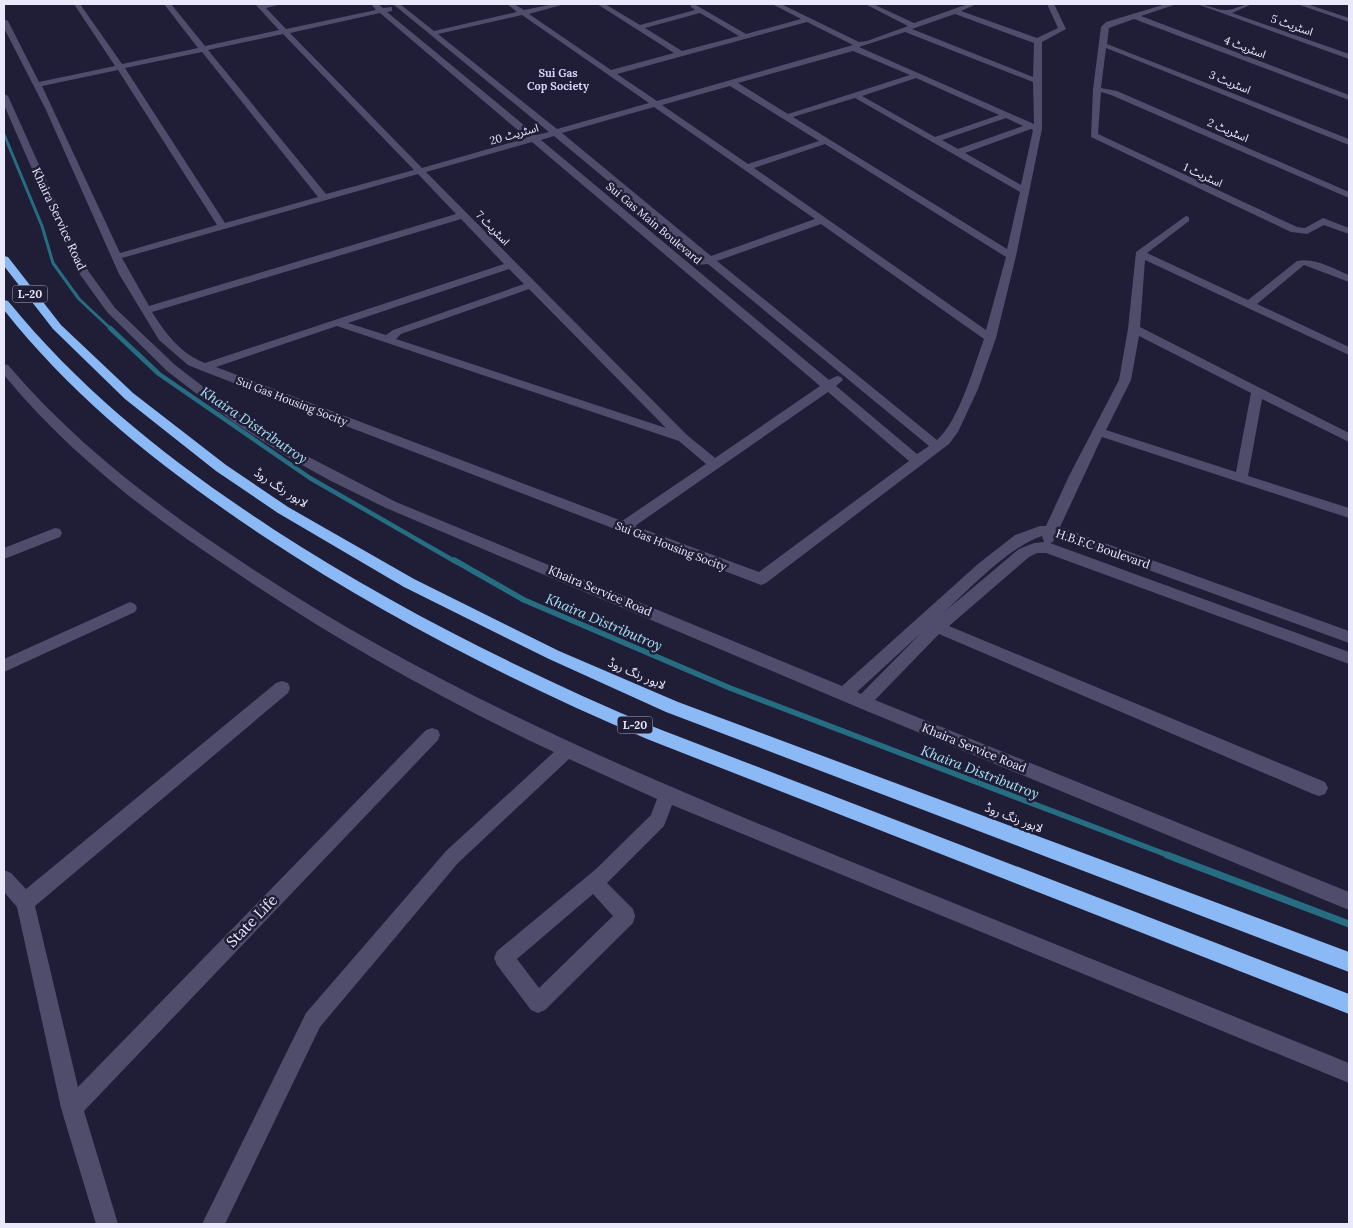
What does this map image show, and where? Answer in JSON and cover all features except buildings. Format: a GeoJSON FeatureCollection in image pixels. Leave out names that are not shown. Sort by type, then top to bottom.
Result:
{"type":"FeatureCollection","features":[{"type":"Feature","properties":{"kind":"highway","name":"لاہور رنگ روڈ"},"geometry":{"type":"LineString","coordinates":[[4,259],[57,327],[129,396],[221,468],[283,510],[416,587],[554,655],[680,710],[1349,962]]}},
{"type":"Feature","properties":{"kind":"highway","name":"L-20"},"geometry":{"type":"LineString","coordinates":[[4,303],[42,350],[75,384],[146,446],[210,494],[306,558],[425,626],[520,674],[677,743],[1349,1004]]}},
{"type":"Feature","properties":{"kind":"street"},"geometry":{"type":"LineString","coordinates":[[77,4],[223,227]]}},
{"type":"Feature","properties":{"kind":"street"},"geometry":{"type":"LineString","coordinates":[[167,4],[325,199]]}},
{"type":"Feature","properties":{"kind":"street"},"geometry":{"type":"LineString","coordinates":[[260,5],[279,4]]}},
{"type":"Feature","properties":{"kind":"street"},"geometry":{"type":"LineString","coordinates":[[36,86],[283,32],[378,7],[411,4]]}},
{"type":"Feature","properties":{"kind":"street"},"geometry":{"type":"LineString","coordinates":[[510,4],[747,167],[990,338]]}},
{"type":"Feature","properties":{"kind":"street"},"geometry":{"type":"LineString","coordinates":[[433,33],[562,4]]}},
{"type":"Feature","properties":{"kind":"street"},"geometry":{"type":"LineString","coordinates":[[600,4],[681,54]]}},
{"type":"Feature","properties":{"kind":"street"},"geometry":{"type":"LineString","coordinates":[[690,4],[746,37]]}},
{"type":"Feature","properties":{"kind":"street"},"geometry":{"type":"LineString","coordinates":[[776,4],[916,76],[1035,127]]}},
{"type":"Feature","properties":{"kind":"street"},"geometry":{"type":"LineString","coordinates":[[868,4],[914,26]]}},
{"type":"Feature","properties":{"kind":"street","name":"اسٹریٹ 20"},"geometry":{"type":"LineString","coordinates":[[116,257],[556,134],[866,44],[959,7],[974,4]]}},
{"type":"Feature","properties":{"kind":"street"},"geometry":{"type":"LineString","coordinates":[[1037,41],[1062,29],[1051,4]]}},
{"type":"Feature","properties":{"kind":"street"},"geometry":{"type":"LineString","coordinates":[[1097,89],[1106,25],[1173,4]]}},
{"type":"Feature","properties":{"kind":"street","name":"اسٹریٹ 5"},"geometry":{"type":"LineString","coordinates":[[1200,4],[1349,56]]}},
{"type":"Feature","properties":{"kind":"street"},"geometry":{"type":"LineString","coordinates":[[1225,13],[1250,4]]}},
{"type":"Feature","properties":{"kind":"street"},"geometry":{"type":"LineString","coordinates":[[1301,4],[1349,20]]}},
{"type":"Feature","properties":{"kind":"street","name":"اسٹریٹ 7"},"geometry":{"type":"LineString","coordinates":[[260,5],[283,32],[511,265],[683,438],[714,464]]}},
{"type":"Feature","properties":{"kind":"street","name":"Sui Gas Main Boulevard"},"geometry":{"type":"LineString","coordinates":[[397,5],[937,446]]}},
{"type":"Feature","properties":{"kind":"street","name":"Sui Gas Main Boulevard"},"geometry":{"type":"LineString","coordinates":[[378,7],[917,461]]}},
{"type":"Feature","properties":{"kind":"street"},"geometry":{"type":"LineString","coordinates":[[917,461],[952,432],[972,389],[990,338],[1011,256],[1025,191],[1035,127],[1039,44],[1037,41],[959,7]]}},
{"type":"Feature","properties":{"kind":"street"},"geometry":{"type":"LineString","coordinates":[[638,28],[701,10]]}},
{"type":"Feature","properties":{"kind":"street","name":"اسٹریٹ 4"},"geometry":{"type":"LineString","coordinates":[[1134,16],[1349,98]]}},
{"type":"Feature","properties":{"kind":"street","name":"Sui Gas Housing Socity"},"geometry":{"type":"LineString","coordinates":[[4,20],[36,86],[50,110],[116,257],[163,338],[192,362],[760,579],[917,461]]}},
{"type":"Feature","properties":{"kind":"street"},"geometry":{"type":"LineString","coordinates":[[610,73],[807,20]]}},
{"type":"Feature","properties":{"kind":"street"},"geometry":{"type":"LineString","coordinates":[[904,30],[1037,81]]}},
{"type":"Feature","properties":{"kind":"street","name":"اسٹریٹ 3"},"geometry":{"type":"LineString","coordinates":[[1102,45],[1114,48],[1349,142]]}},
{"type":"Feature","properties":{"kind":"street"},"geometry":{"type":"LineString","coordinates":[[444,62],[462,57]]}},
{"type":"Feature","properties":{"kind":"street"},"geometry":{"type":"LineString","coordinates":[[786,117],[916,76]]}},
{"type":"Feature","properties":{"kind":"street"},"geometry":{"type":"LineString","coordinates":[[732,83],[1011,256]]}},
{"type":"Feature","properties":{"kind":"street","name":"اسٹریٹ 1"},"geometry":{"type":"LineString","coordinates":[[1097,89],[1094,132],[1099,138],[1295,230],[1306,231],[1323,221],[1349,231]]}},
{"type":"Feature","properties":{"kind":"street","name":"اسٹریٹ 2"},"geometry":{"type":"LineString","coordinates":[[1097,89],[1114,93],[1349,195]]}},
{"type":"Feature","properties":{"kind":"street","name":"Khaira Service Road"},"geometry":{"type":"LineString","coordinates":[[4,96],[75,256],[97,292],[124,324],[150,350],[240,421],[296,456],[391,505],[863,702],[1349,900]]}},
{"type":"Feature","properties":{"kind":"street"},"geometry":{"type":"LineString","coordinates":[[857,96],[1025,191]]}},
{"type":"Feature","properties":{"kind":"street"},"geometry":{"type":"LineString","coordinates":[[934,140],[1007,115]]}},
{"type":"Feature","properties":{"kind":"street"},"geometry":{"type":"LineString","coordinates":[[957,153],[1035,127]]}},
{"type":"Feature","properties":{"kind":"street"},"geometry":{"type":"LineString","coordinates":[[747,167],[826,141]]}},
{"type":"Feature","properties":{"kind":"street"},"geometry":{"type":"LineString","coordinates":[[146,310],[464,215]]}},
{"type":"Feature","properties":{"kind":"street"},"geometry":{"type":"LineString","coordinates":[[1045,547],[1050,531],[1124,380],[1134,329],[1140,254],[1186,219]]}},
{"type":"Feature","properties":{"kind":"street"},"geometry":{"type":"LineString","coordinates":[[687,268],[822,220]]}},
{"type":"Feature","properties":{"kind":"street"},"geometry":{"type":"LineString","coordinates":[[1140,254],[1349,351]]}},
{"type":"Feature","properties":{"kind":"street"},"geometry":{"type":"LineString","coordinates":[[1250,305],[1301,263],[1306,262],[1349,279]]}},
{"type":"Feature","properties":{"kind":"street"},"geometry":{"type":"LineString","coordinates":[[204,367],[511,265]]}},
{"type":"Feature","properties":{"kind":"street"},"geometry":{"type":"LineString","coordinates":[[389,339],[397,332],[531,285]]}},
{"type":"Feature","properties":{"kind":"street"},"geometry":{"type":"LineString","coordinates":[[338,323],[683,438]]}},
{"type":"Feature","properties":{"kind":"street"},"geometry":{"type":"LineString","coordinates":[[1134,329],[1349,438]]}},
{"type":"Feature","properties":{"kind":"street"},"geometry":{"type":"LineString","coordinates":[[4,368],[34,402],[88,454],[158,512],[298,608],[464,701],[566,751],[667,796],[1349,1073]]}},
{"type":"Feature","properties":{"kind":"street"},"geometry":{"type":"LineString","coordinates":[[623,527],[828,385],[847,374]]}},
{"type":"Feature","properties":{"kind":"street"},"geometry":{"type":"LineString","coordinates":[[1241,478],[1257,392]]}},
{"type":"Feature","properties":{"kind":"street"},"geometry":{"type":"LineString","coordinates":[[1099,432],[1349,513]]}},
{"type":"Feature","properties":{"kind":"street","name":"H.B.F.C Boulevard"},"geometry":{"type":"LineString","coordinates":[[844,694],[1005,550],[1029,534],[1050,531],[1070,536],[1349,637]]}},
{"type":"Feature","properties":{"kind":"street"},"geometry":{"type":"LineString","coordinates":[[4,554],[55,533]]}},
{"type":"Feature","properties":{"kind":"street","name":"H.B.F.C Boulevard"},"geometry":{"type":"LineString","coordinates":[[863,702],[937,628],[1024,553],[1035,547],[1045,547],[1349,658]]}},
{"type":"Feature","properties":{"kind":"street"},"geometry":{"type":"LineString","coordinates":[[4,666],[130,608]]}},
{"type":"Feature","properties":{"kind":"street"},"geometry":{"type":"LineString","coordinates":[[937,628],[1319,788]]}},
{"type":"Feature","properties":{"kind":"street"},"geometry":{"type":"LineString","coordinates":[[25,902],[282,688]]}},
{"type":"Feature","properties":{"kind":"street","name":"State Life"},"geometry":{"type":"LineString","coordinates":[[72,1108],[432,735]]}},
{"type":"Feature","properties":{"kind":"street"},"geometry":{"type":"LineString","coordinates":[[213,1224],[313,1020],[452,857],[566,751]]}},
{"type":"Feature","properties":{"kind":"street"},"geometry":{"type":"LineString","coordinates":[[594,882],[626,916],[538,1003],[504,958],[594,882],[658,820],[667,796]]}},
{"type":"Feature","properties":{"kind":"street"},"geometry":{"type":"LineString","coordinates":[[4,879],[25,902],[72,1108],[107,1224]]}},
{"type":"Feature","properties":{"kind":"waterway","name":"Khaira Distributroy"},"geometry":{"type":"LineString","coordinates":[[4,134],[9,146]]}},
{"type":"Feature","properties":{"kind":"waterway","name":"Khaira Distributroy"},"geometry":{"type":"LineString","coordinates":[[8,144],[42,226],[53,263],[79,299],[111,329]]}},
{"type":"Feature","properties":{"kind":"waterway","name":"Khaira Distributroy"},"geometry":{"type":"LineString","coordinates":[[110,328],[159,374],[310,478],[456,562]]}},
{"type":"Feature","properties":{"kind":"waterway","name":"Khaira Distributroy"},"geometry":{"type":"LineString","coordinates":[[454,560],[524,600],[730,688],[1170,856]]}},
{"type":"Feature","properties":{"kind":"waterway","name":"Khaira Distributroy"},"geometry":{"type":"LineString","coordinates":[[1167,855],[1349,924]]}},
{"type":"Feature","properties":{"kind":"district","name":"Sui Gas Cop Society"},"geometry":{"type":"Point","coordinates":[558,79]}}]}
